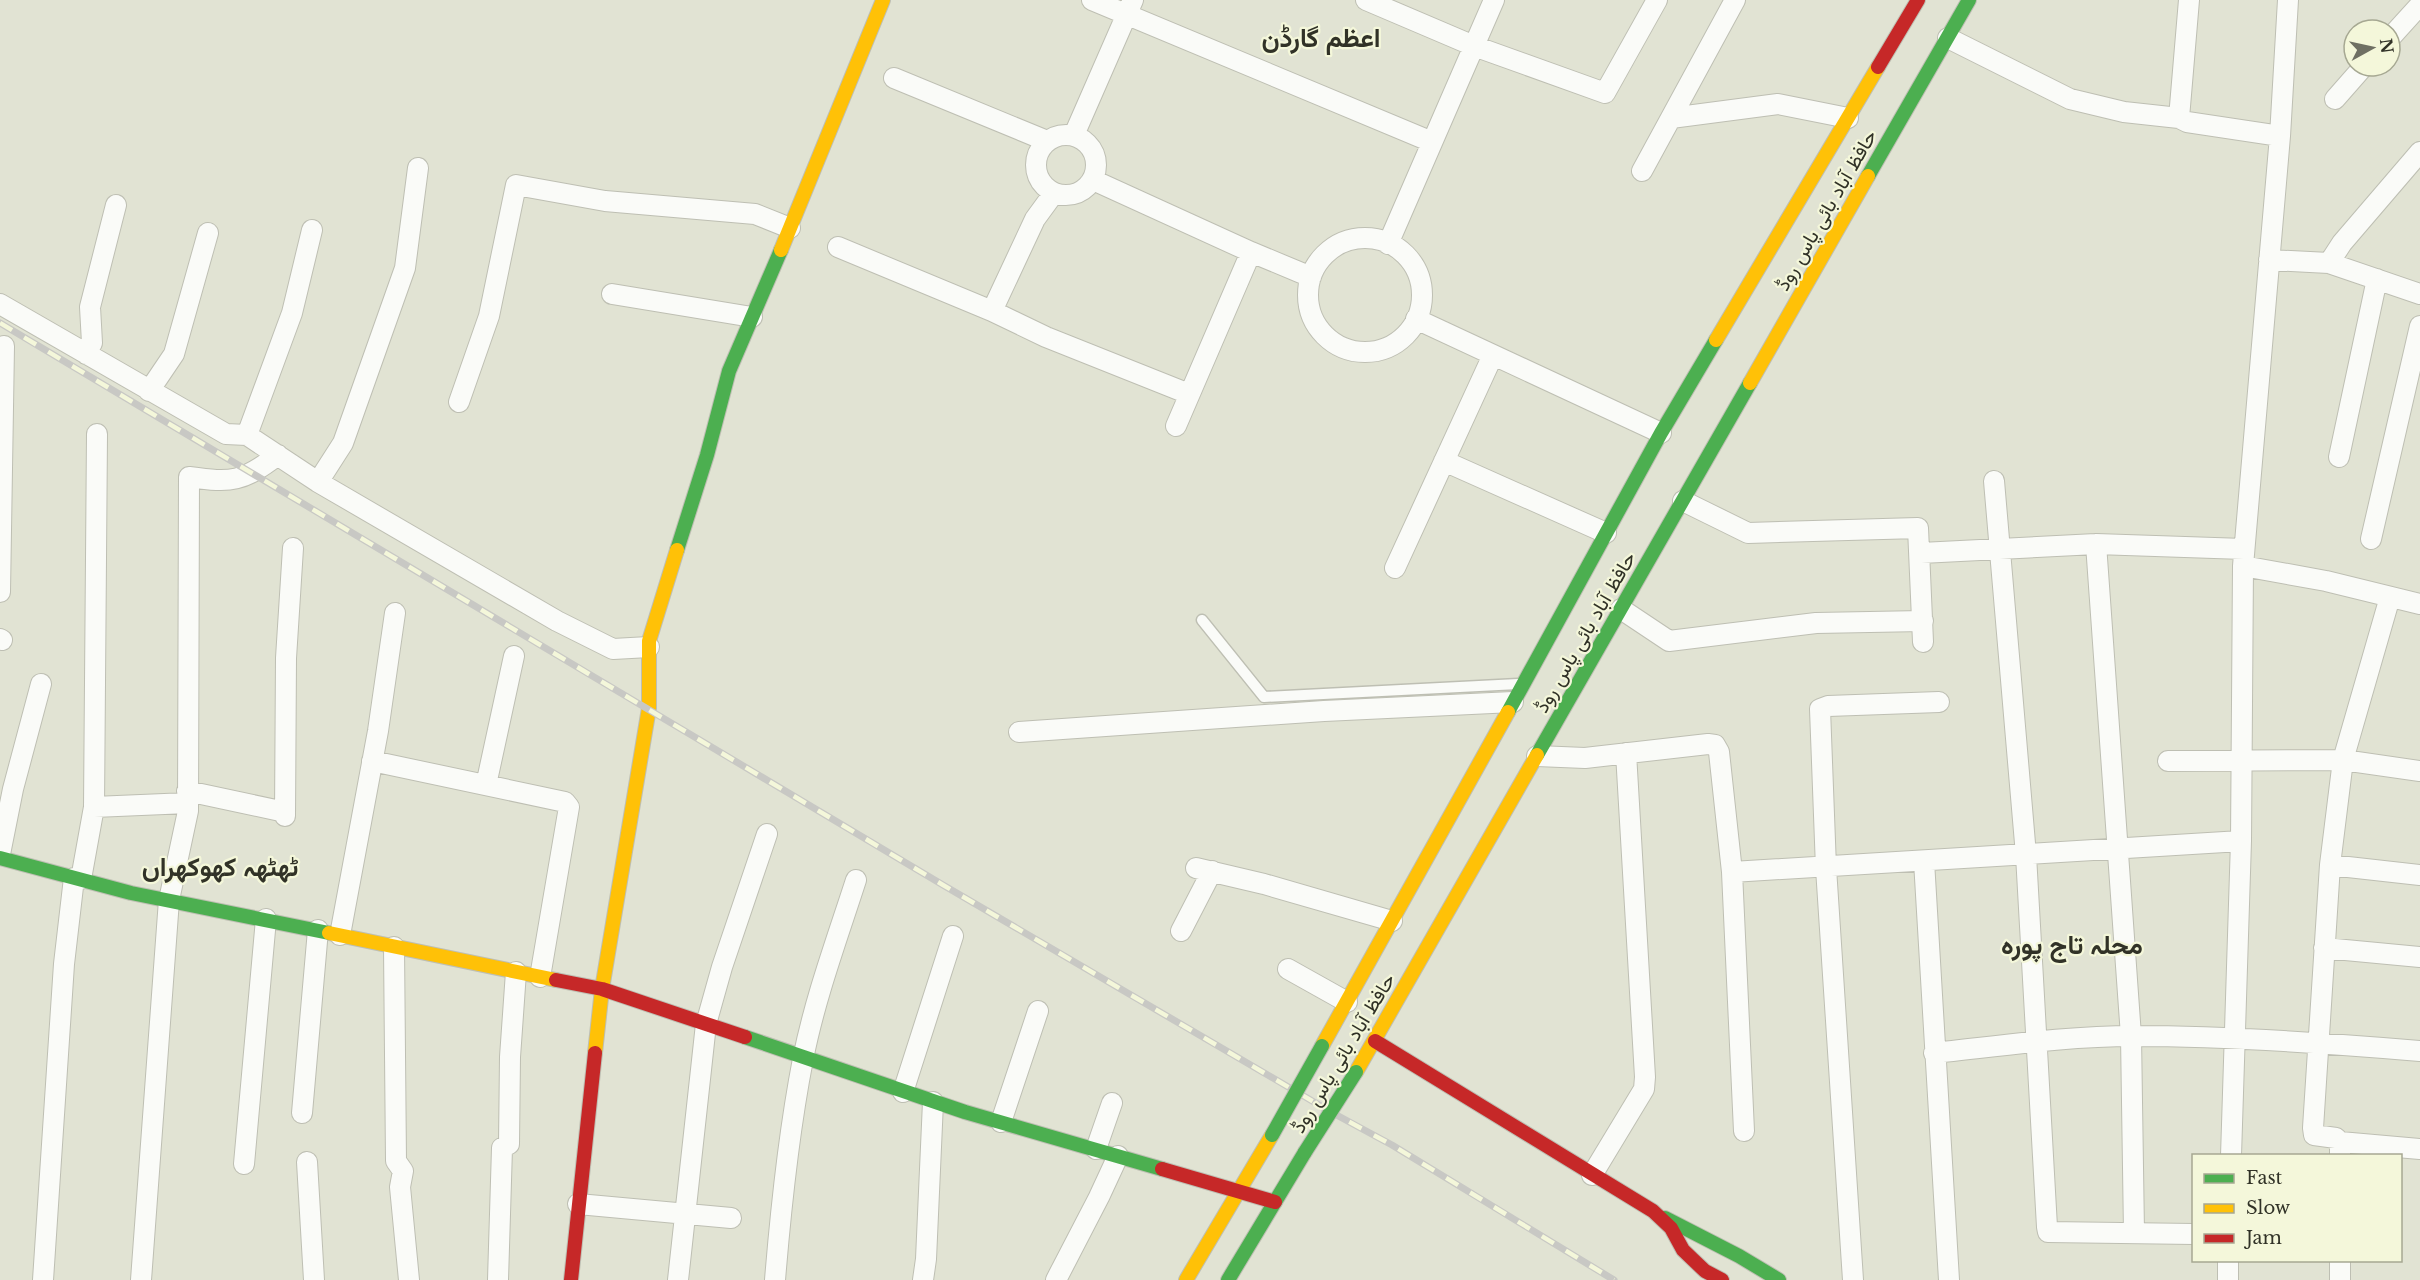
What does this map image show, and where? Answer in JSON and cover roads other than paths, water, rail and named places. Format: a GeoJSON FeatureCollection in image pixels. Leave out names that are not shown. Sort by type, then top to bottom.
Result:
{"type":"FeatureCollection","features":[{"type":"Feature","properties":{"kind":"main road"},"geometry":{"type":"LineString","coordinates":[[571,1280],[602,990],[649,708],[649,647],[707,455],[729,370],[883,0]]}},
{"type":"Feature","properties":{"kind":"main road","name":"حافظ آباد بائی پاس روڈ"},"geometry":{"type":"LineString","coordinates":[[1186,1280],[1347,1002],[1524,684],[1660,433],[1918,0]]}},
{"type":"Feature","properties":{"kind":"main road","name":"حافظ آباد بائی پاس روڈ"},"geometry":{"type":"LineString","coordinates":[[1228,1280],[1375,1041],[1969,0]]}},
{"type":"Feature","properties":{"kind":"main road"},"geometry":{"type":"LineString","coordinates":[[0,856],[78,879],[169,900],[602,990],[933,1102],[1275,1202]]}},
{"type":"Feature","properties":{"kind":"main road"},"geometry":{"type":"LineString","coordinates":[[1375,1041],[1592,1175],[1685,1230],[1739,1256],[1779,1280]]}},
{"type":"Feature","properties":{"kind":"main road"},"geometry":{"type":"LineString","coordinates":[[1653,1211],[1671,1228],[1683,1250],[1705,1271],[1722,1280]]}},
{"type":"Feature","properties":{"kind":"street"},"geometry":{"type":"LineString","coordinates":[[1092,0],[1130,8],[1432,142]]}},
{"type":"Feature","properties":{"kind":"street"},"geometry":{"type":"LineString","coordinates":[[1366,0],[1474,46],[1605,93],[1655,1]]}},
{"type":"Feature","properties":{"kind":"street"},"geometry":{"type":"LineString","coordinates":[[1388,244],[1494,0]]}},
{"type":"Feature","properties":{"kind":"street"},"geometry":{"type":"LineString","coordinates":[[1642,171],[1735,0]]}},
{"type":"Feature","properties":{"kind":"street"},"geometry":{"type":"LineString","coordinates":[[2179,118],[2189,0]]}},
{"type":"Feature","properties":{"kind":"street"},"geometry":{"type":"LineString","coordinates":[[2231,1154],[2241,841],[2243,557],[2280,136],[2288,0]]}},
{"type":"Feature","properties":{"kind":"street"},"geometry":{"type":"LineString","coordinates":[[2402,24],[2420,4]]}},
{"type":"Feature","properties":{"kind":"street"},"geometry":{"type":"LineString","coordinates":[[1074,135],[1130,8]]}},
{"type":"Feature","properties":{"kind":"street"},"geometry":{"type":"LineString","coordinates":[[1948,38],[2070,99],[2124,112],[2179,118],[2187,122],[2280,136]]}},
{"type":"Feature","properties":{"kind":"street"},"geometry":{"type":"LineString","coordinates":[[894,78],[1047,141]]}},
{"type":"Feature","properties":{"kind":"street"},"geometry":{"type":"LineString","coordinates":[[2335,99],[2353,78]]}},
{"type":"Feature","properties":{"kind":"street"},"geometry":{"type":"LineString","coordinates":[[1671,118],[1778,104],[1848,118]]}},
{"type":"Feature","properties":{"kind":"street"},"geometry":{"type":"LineString","coordinates":[[1064,134],[1074,135],[1089,145],[1094,153],[1096,171],[1093,180],[1078,193],[1069,195],[1054,193],[1043,185],[1036,167],[1036,158],[1047,141],[1064,134]]}},
{"type":"Feature","properties":{"kind":"street"},"geometry":{"type":"LineString","coordinates":[[2329,263],[2342,243],[2420,152]]}},
{"type":"Feature","properties":{"kind":"street"},"geometry":{"type":"LineString","coordinates":[[318,482],[343,443],[405,268],[418,168]]}},
{"type":"Feature","properties":{"kind":"street"},"geometry":{"type":"LineString","coordinates":[[1093,180],[1311,277]]}},
{"type":"Feature","properties":{"kind":"street"},"geometry":{"type":"LineString","coordinates":[[459,402],[489,316],[516,185],[605,201],[755,214],[790,228]]}},
{"type":"Feature","properties":{"kind":"street"},"geometry":{"type":"LineString","coordinates":[[992,310],[1035,219],[1054,193]]}},
{"type":"Feature","properties":{"kind":"street"},"geometry":{"type":"LineString","coordinates":[[86,354],[93,343],[90,307],[116,206]]}},
{"type":"Feature","properties":{"kind":"street"},"geometry":{"type":"LineString","coordinates":[[247,435],[292,313],[312,230]]}},
{"type":"Feature","properties":{"kind":"street"},"geometry":{"type":"LineString","coordinates":[[149,391],[174,354],[208,233]]}},
{"type":"Feature","properties":{"kind":"street"},"geometry":{"type":"LineString","coordinates":[[1367,238],[1388,244],[1406,257],[1418,276],[1421,298],[1416,319],[1403,337],[1384,349],[1362,352],[1341,347],[1323,334],[1311,315],[1308,293],[1311,277],[1326,253],[1345,242],[1367,238]]}},
{"type":"Feature","properties":{"kind":"street"},"geometry":{"type":"LineString","coordinates":[[838,247],[992,310],[1046,337],[1189,394]]}},
{"type":"Feature","properties":{"kind":"street"},"geometry":{"type":"LineString","coordinates":[[1176,426],[1251,252]]}},
{"type":"Feature","properties":{"kind":"street"},"geometry":{"type":"LineString","coordinates":[[2269,260],[2329,263],[2420,294]]}},
{"type":"Feature","properties":{"kind":"street"},"geometry":{"type":"LineString","coordinates":[[2339,457],[2377,279]]}},
{"type":"Feature","properties":{"kind":"street"},"geometry":{"type":"LineString","coordinates":[[612,294],[752,317]]}},
{"type":"Feature","properties":{"kind":"street"},"geometry":{"type":"LineString","coordinates":[[0,304],[225,434],[247,435],[318,482],[576,630],[613,649],[649,647]]}},
{"type":"Feature","properties":{"kind":"street"},"geometry":{"type":"LineString","coordinates":[[1416,319],[1660,433]]}},
{"type":"Feature","properties":{"kind":"street"},"geometry":{"type":"LineString","coordinates":[[2371,539],[2420,326]]}},
{"type":"Feature","properties":{"kind":"street"},"geometry":{"type":"LineString","coordinates":[[0,592],[4,346]]}},
{"type":"Feature","properties":{"kind":"street"},"geometry":{"type":"LineString","coordinates":[[1395,568],[1493,355]]}},
{"type":"Feature","properties":{"kind":"street"},"geometry":{"type":"LineString","coordinates":[[43,1280],[64,964],[78,879],[94,807],[97,434]]}},
{"type":"Feature","properties":{"kind":"street"},"geometry":{"type":"LineString","coordinates":[[141,1280],[169,900],[188,811],[189,477],[239,480],[254,474],[278,455]]}},
{"type":"Feature","properties":{"kind":"street"},"geometry":{"type":"LineString","coordinates":[[1444,461],[1606,533]]}},
{"type":"Feature","properties":{"kind":"street"},"geometry":{"type":"LineString","coordinates":[[1994,481],[2026,855],[2048,1232],[2192,1234]]}},
{"type":"Feature","properties":{"kind":"street"},"geometry":{"type":"LineString","coordinates":[[1683,501],[1748,533],[1918,528],[1921,553],[1923,642]]}},
{"type":"Feature","properties":{"kind":"street"},"geometry":{"type":"LineString","coordinates":[[1921,553],[2096,544],[2243,557],[2326,581],[2420,604]]}},
{"type":"Feature","properties":{"kind":"street"},"geometry":{"type":"LineString","coordinates":[[2096,544],[2132,1036],[2134,1233]]}},
{"type":"Feature","properties":{"kind":"street"},"geometry":{"type":"LineString","coordinates":[[94,807],[188,797],[285,814],[286,658],[293,549]]}},
{"type":"Feature","properties":{"kind":"street"},"geometry":{"type":"LineString","coordinates":[[2390,597],[2343,760],[2330,866],[2314,1135],[2336,1138],[2340,1149],[2420,1149]]}},
{"type":"Feature","properties":{"kind":"street"},"geometry":{"type":"LineString","coordinates":[[1621,609],[1669,641],[1816,623],[1923,621]]}},
{"type":"Feature","properties":{"kind":"street"},"geometry":{"type":"LineString","coordinates":[[340,935],[372,761],[395,613]]}},
{"type":"Feature","properties":{"kind":"street"},"geometry":{"type":"LineString","coordinates":[[486,785],[514,656]]}},
{"type":"Feature","properties":{"kind":"street"},"geometry":{"type":"LineString","coordinates":[[0,856],[13,789],[41,684]]}},
{"type":"Feature","properties":{"kind":"street"},"geometry":{"type":"LineString","coordinates":[[1019,732],[1324,711],[1514,702]]}},
{"type":"Feature","properties":{"kind":"street"},"geometry":{"type":"LineString","coordinates":[[1853,1280],[1826,868],[1820,709],[1828,706],[1939,702]]}},
{"type":"Feature","properties":{"kind":"street"},"geometry":{"type":"LineString","coordinates":[[1537,756],[1585,758],[1715,745],[1719,752],[1732,872],[1744,1131]]}},
{"type":"Feature","properties":{"kind":"street"},"geometry":{"type":"LineString","coordinates":[[1592,1175],[1644,1089],[1645,1077],[1626,753]]}},
{"type":"Feature","properties":{"kind":"street"},"geometry":{"type":"LineString","coordinates":[[2168,761],[2343,760],[2420,771]]}},
{"type":"Feature","properties":{"kind":"street"},"geometry":{"type":"LineString","coordinates":[[372,761],[565,801],[569,807],[540,977]]}},
{"type":"Feature","properties":{"kind":"street"},"geometry":{"type":"LineString","coordinates":[[678,1280],[705,1024],[767,834]]}},
{"type":"Feature","properties":{"kind":"street"},"geometry":{"type":"LineString","coordinates":[[1732,872],[2241,841]]}},
{"type":"Feature","properties":{"kind":"street"},"geometry":{"type":"LineString","coordinates":[[1924,861],[1949,1280]]}},
{"type":"Feature","properties":{"kind":"street"},"geometry":{"type":"LineString","coordinates":[[2330,866],[2420,875]]}},
{"type":"Feature","properties":{"kind":"street"},"geometry":{"type":"LineString","coordinates":[[1181,931],[1204,869],[1392,921]]}},
{"type":"Feature","properties":{"kind":"street"},"geometry":{"type":"LineString","coordinates":[[775,1280],[780,1216],[803,1059],[817,1002],[856,880]]}},
{"type":"Feature","properties":{"kind":"street"},"geometry":{"type":"LineString","coordinates":[[244,1164],[266,919]]}},
{"type":"Feature","properties":{"kind":"street"},"geometry":{"type":"LineString","coordinates":[[302,1113],[318,930]]}},
{"type":"Feature","properties":{"kind":"street"},"geometry":{"type":"LineString","coordinates":[[903,1092],[953,936]]}},
{"type":"Feature","properties":{"kind":"street"},"geometry":{"type":"LineString","coordinates":[[394,946],[396,1161],[403,1171],[400,1187],[409,1280]]}},
{"type":"Feature","properties":{"kind":"street"},"geometry":{"type":"LineString","coordinates":[[2324,948],[2420,957]]}},
{"type":"Feature","properties":{"kind":"street"},"geometry":{"type":"LineString","coordinates":[[1288,969],[1347,1002]]}},
{"type":"Feature","properties":{"kind":"street"},"geometry":{"type":"LineString","coordinates":[[498,1280],[502,1149],[509,1144],[510,1056],[516,972]]}},
{"type":"Feature","properties":{"kind":"street"},"geometry":{"type":"LineString","coordinates":[[1001,1122],[1038,1011]]}},
{"type":"Feature","properties":{"kind":"street"},"geometry":{"type":"LineString","coordinates":[[1934,1053],[2037,1041],[2132,1036],[2235,1038],[2420,1051]]}},
{"type":"Feature","properties":{"kind":"street"},"geometry":{"type":"LineString","coordinates":[[922,1280],[926,1259],[933,1102]]}},
{"type":"Feature","properties":{"kind":"street"},"geometry":{"type":"LineString","coordinates":[[1096,1149],[1112,1103]]}},
{"type":"Feature","properties":{"kind":"street"},"geometry":{"type":"LineString","coordinates":[[1056,1280],[1118,1156]]}},
{"type":"Feature","properties":{"kind":"street"},"geometry":{"type":"LineString","coordinates":[[307,1162],[314,1280]]}},
{"type":"Feature","properties":{"kind":"street"},"geometry":{"type":"LineString","coordinates":[[578,1204],[730,1218]]}},
{"type":"Feature","properties":{"kind":"street"},"geometry":{"type":"LineString","coordinates":[[2228,1262],[2228,1280]]}},
{"type":"Feature","properties":{"kind":"street"},"geometry":{"type":"LineString","coordinates":[[2340,1262],[2340,1280]]}},
{"type":"Feature","properties":{"kind":"lane"},"geometry":{"type":"LineString","coordinates":[[1202,620],[1264,697],[1524,684]]}},
{"type":"Feature","properties":{"kind":"railway"},"geometry":{"type":"LineString","coordinates":[[0,323],[943,885],[1331,1112],[1392,1145],[1614,1280]]}},
{"type":"Feature","properties":{"kind":"district","name":"اعظم گارڈن"},"geometry":{"type":"Point","coordinates":[1321,38]}},
{"type":"Feature","properties":{"kind":"district","name":"ٹھٹھہ کھوکھراں"},"geometry":{"type":"Point","coordinates":[220,867]}},
{"type":"Feature","properties":{"kind":"district","name":"محلہ تاج پورہ"},"geometry":{"type":"Point","coordinates":[2072,945]}}]}
